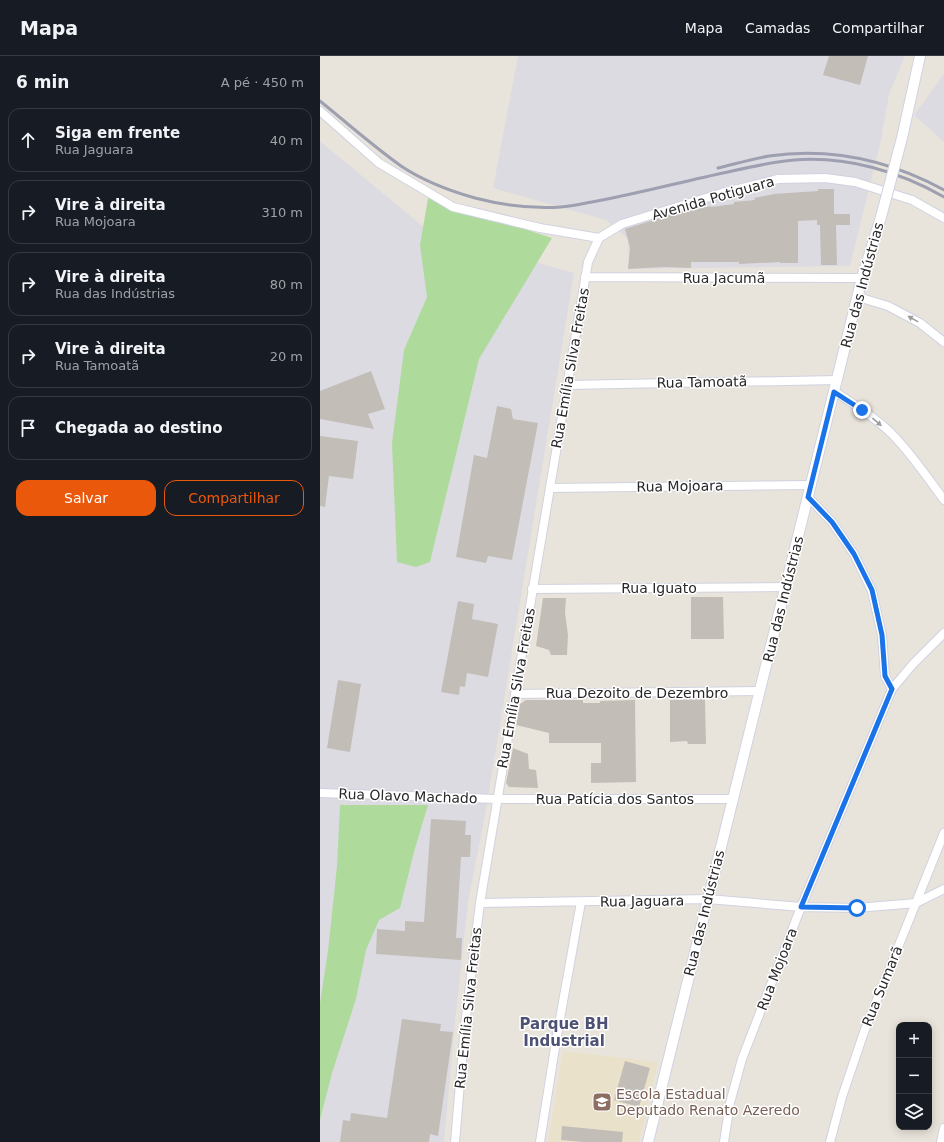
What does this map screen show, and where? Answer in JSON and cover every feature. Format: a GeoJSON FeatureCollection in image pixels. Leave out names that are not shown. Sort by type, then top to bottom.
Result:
{"type":"FeatureCollection","features":[{"type":"Feature","properties":{"kind":"street","name":"Rua das Indústrias"},"geometry":{"type":"LineString","coordinates":[[648,1142],[862,278],[881,217],[902,138],[920,56]]}},
{"type":"Feature","properties":{"kind":"street"},"geometry":{"type":"LineString","coordinates":[[320,111],[379,163],[453,206],[540,228],[599,238]]}},
{"type":"Feature","properties":{"kind":"street","name":"Avenida Potiguara"},"geometry":{"type":"LineString","coordinates":[[599,238],[622,224],[722,193],[778,179],[825,178],[855,182],[912,200],[944,218]]}},
{"type":"Feature","properties":{"kind":"street","name":"Rua Emília Silva Freitas"},"geometry":{"type":"LineString","coordinates":[[455,1142],[464,1025],[480,904],[585,277],[588,262],[599,238]]}},
{"type":"Feature","properties":{"kind":"street","name":"Rua Jacumã"},"geometry":{"type":"LineString","coordinates":[[585,277],[862,278]]}},
{"type":"Feature","properties":{"kind":"street"},"geometry":{"type":"LineString","coordinates":[[858,297],[888,306],[920,323],[944,342]]}},
{"type":"Feature","properties":{"kind":"street","name":"Rua Tamoatã"},"geometry":{"type":"LineString","coordinates":[[567,385],[837,380]]}},
{"type":"Feature","properties":{"kind":"street"},"geometry":{"type":"LineString","coordinates":[[834,392],[862,410],[891,433],[923,471],[944,500]]}},
{"type":"Feature","properties":{"kind":"street","name":"Rua Mojoara"},"geometry":{"type":"LineString","coordinates":[[550,488],[811,485]]}},
{"type":"Feature","properties":{"kind":"street"},"geometry":{"type":"LineString","coordinates":[[808,497],[832,522],[854,554],[872,590],[882,635],[885,676],[892,689]]}},
{"type":"Feature","properties":{"kind":"street","name":"Rua Iguato"},"geometry":{"type":"LineString","coordinates":[[532,589],[786,587]]}},
{"type":"Feature","properties":{"kind":"street","name":"Rua Mojoara"},"geometry":{"type":"LineString","coordinates":[[724,1142],[730,1103],[742,1059],[801,907],[892,689],[913,664],[944,633]]}},
{"type":"Feature","properties":{"kind":"street","name":"Rua Dezoito de Dezembro"},"geometry":{"type":"LineString","coordinates":[[515,694],[759,692]]}},
{"type":"Feature","properties":{"kind":"street","name":"Rua Olavo Machado"},"geometry":{"type":"LineString","coordinates":[[320,793],[497,799]]}},
{"type":"Feature","properties":{"kind":"street","name":"Rua Patícia dos Santos"},"geometry":{"type":"LineString","coordinates":[[497,799],[733,799]]}},
{"type":"Feature","properties":{"kind":"street","name":"Rua Sumarã"},"geometry":{"type":"LineString","coordinates":[[830,1142],[842,1097],[864,1032],[944,833]]}},
{"type":"Feature","properties":{"kind":"street","name":"Rua Jaguara"},"geometry":{"type":"LineString","coordinates":[[480,904],[708,900],[801,907],[857,908],[916,903],[944,889]]}},
{"type":"Feature","properties":{"kind":"street"},"geometry":{"type":"LineString","coordinates":[[540,1142],[557,1035],[581,902]]}},
{"type":"Feature","properties":{"kind":"street"},"geometry":{"type":"LineString","coordinates":[[941,1142],[944,1128]]}},
{"type":"Feature","properties":{"kind":"shaded area"},"geometry":{"type":"Polygon","coordinates":[[[518,56],[905,56],[889,94],[881,140],[850,266],[629,269],[628,239],[606,220],[493,188],[518,56]]]}},
{"type":"Feature","properties":{"kind":"shaded area"},"geometry":{"type":"Polygon","coordinates":[[[944,74],[944,142],[914,115],[944,74]]]}},
{"type":"Feature","properties":{"kind":"shaded area"},"geometry":{"type":"Polygon","coordinates":[[[320,141],[431,233],[574,273],[486,810],[468,902],[444,1142],[320,1142],[320,141]]]}},
{"type":"Feature","properties":{"kind":"shaded area","name":"Escola Estadual Deputado Renato Azeredo"},"geometry":{"type":"Polygon","coordinates":[[[563,1051],[658,1062],[639,1142],[548,1142],[563,1051]]]}},
{"type":"Feature","properties":{"kind":"green space"},"geometry":{"type":"Polygon","coordinates":[[[428,198],[552,238],[479,359],[430,562],[416,567],[397,562],[392,443],[404,350],[427,297],[420,245],[428,198]]]}},
{"type":"Feature","properties":{"kind":"green space"},"geometry":{"type":"Polygon","coordinates":[[[340,805],[428,805],[400,908],[379,920],[366,950],[356,999],[332,1073],[320,1120],[320,1003],[328,951],[337,866],[340,805]]]}},
{"type":"Feature","properties":{"kind":"building"},"geometry":{"type":"Polygon","coordinates":[[[829,56],[868,56],[860,85],[823,75],[829,56]]]}},
{"type":"Feature","properties":{"kind":"building"},"geometry":{"type":"Polygon","coordinates":[[[818,189],[834,189],[834,214],[850,214],[850,225],[836,225],[837,265],[821,265],[820,225],[817,225],[817,220],[798,221],[798,263],[780,262],[739,264],[739,262],[691,262],[691,268],[664,267],[628,269],[630,248],[625,229],[683,211],[734,204],[734,202],[755,200],[754,198],[774,194],[818,191],[818,189]]]}},
{"type":"Feature","properties":{"kind":"building"},"geometry":{"type":"Polygon","coordinates":[[[371,371],[385,409],[368,414],[374,429],[320,419],[320,391],[371,371]]]}},
{"type":"Feature","properties":{"kind":"building"},"geometry":{"type":"Polygon","coordinates":[[[497,406],[511,409],[513,419],[538,423],[512,560],[488,556],[486,563],[456,557],[474,455],[487,458],[497,406]]]}},
{"type":"Feature","properties":{"kind":"building"},"geometry":{"type":"Polygon","coordinates":[[[320,436],[358,441],[353,479],[329,476],[325,507],[320,506],[320,436]]]}},
{"type":"Feature","properties":{"kind":"building"},"geometry":{"type":"Polygon","coordinates":[[[691,597],[723,597],[724,639],[691,639],[691,597]]]}},
{"type":"Feature","properties":{"kind":"building"},"geometry":{"type":"Polygon","coordinates":[[[543,598],[566,598],[565,613],[568,635],[567,655],[551,655],[549,650],[536,646],[543,598]]]}},
{"type":"Feature","properties":{"kind":"building"},"geometry":{"type":"Polygon","coordinates":[[[458,601],[474,604],[472,619],[498,624],[488,677],[467,673],[465,687],[460,686],[459,695],[441,692],[458,601]]]}},
{"type":"Feature","properties":{"kind":"building"},"geometry":{"type":"Polygon","coordinates":[[[338,680],[361,684],[350,752],[327,748],[338,680]]]}},
{"type":"Feature","properties":{"kind":"building"},"geometry":{"type":"Polygon","coordinates":[[[705,699],[706,744],[688,744],[687,741],[670,742],[670,700],[705,699]]]}},
{"type":"Feature","properties":{"kind":"building"},"geometry":{"type":"Polygon","coordinates":[[[526,700],[583,700],[583,703],[600,703],[600,701],[635,700],[636,782],[591,783],[591,763],[601,763],[601,743],[549,743],[549,733],[516,725],[520,704],[526,700]]]}},
{"type":"Feature","properties":{"kind":"building"},"geometry":{"type":"Polygon","coordinates":[[[513,748],[528,754],[529,769],[536,770],[538,788],[509,787],[506,783],[513,748]]]}},
{"type":"Feature","properties":{"kind":"building"},"geometry":{"type":"Polygon","coordinates":[[[431,819],[466,821],[465,835],[471,835],[470,857],[461,857],[456,938],[462,938],[461,960],[376,954],[377,929],[405,931],[405,921],[424,922],[431,819]]]}},
{"type":"Feature","properties":{"kind":"building"},"geometry":{"type":"Polygon","coordinates":[[[402,1019],[441,1024],[440,1031],[453,1032],[438,1136],[430,1134],[429,1142],[340,1142],[343,1120],[350,1121],[351,1113],[387,1118],[402,1019]]]}},
{"type":"Feature","properties":{"kind":"building"},"geometry":{"type":"Polygon","coordinates":[[[625,1061],[650,1068],[639,1107],[614,1100],[625,1061]]]}},
{"type":"Feature","properties":{"kind":"building"},"geometry":{"type":"Polygon","coordinates":[[[562,1126],[623,1132],[622,1142],[584,1142],[561,1140],[562,1126]]]}},
{"type":"Feature","properties":{"kind":"railway"},"geometry":{"type":"LineString","coordinates":[[320,101],[380,150],[409,171],[436,185],[475,198],[496,203],[529,207],[570,206],[761,165],[785,161],[814,159],[833,160],[872,167],[909,180],[944,197]]}},
{"type":"Feature","properties":{"kind":"railway"},"geometry":{"type":"LineString","coordinates":[[718,168],[769,156],[815,153],[838,155],[860,158],[881,164],[902,171],[944,190]]}},
{"type":"Feature","properties":{"kind":"place","name":"Escola Estadual Deputado Renato Azeredo"},"geometry":{"type":"Point","coordinates":[602,1102]}},
{"type":"Feature","properties":{"kind":"district","name":"Parque BH Industrial"},"geometry":{"type":"Point","coordinates":[564,1032]}},
{"type":"Feature","properties":{"kind":"route"},"geometry":{"type":"LineString","coordinates":[[857,908],[801,907],[892,689],[885,676],[882,635],[872,590],[854,554],[832,522],[808,497],[834,392],[862,410]]}}]}
